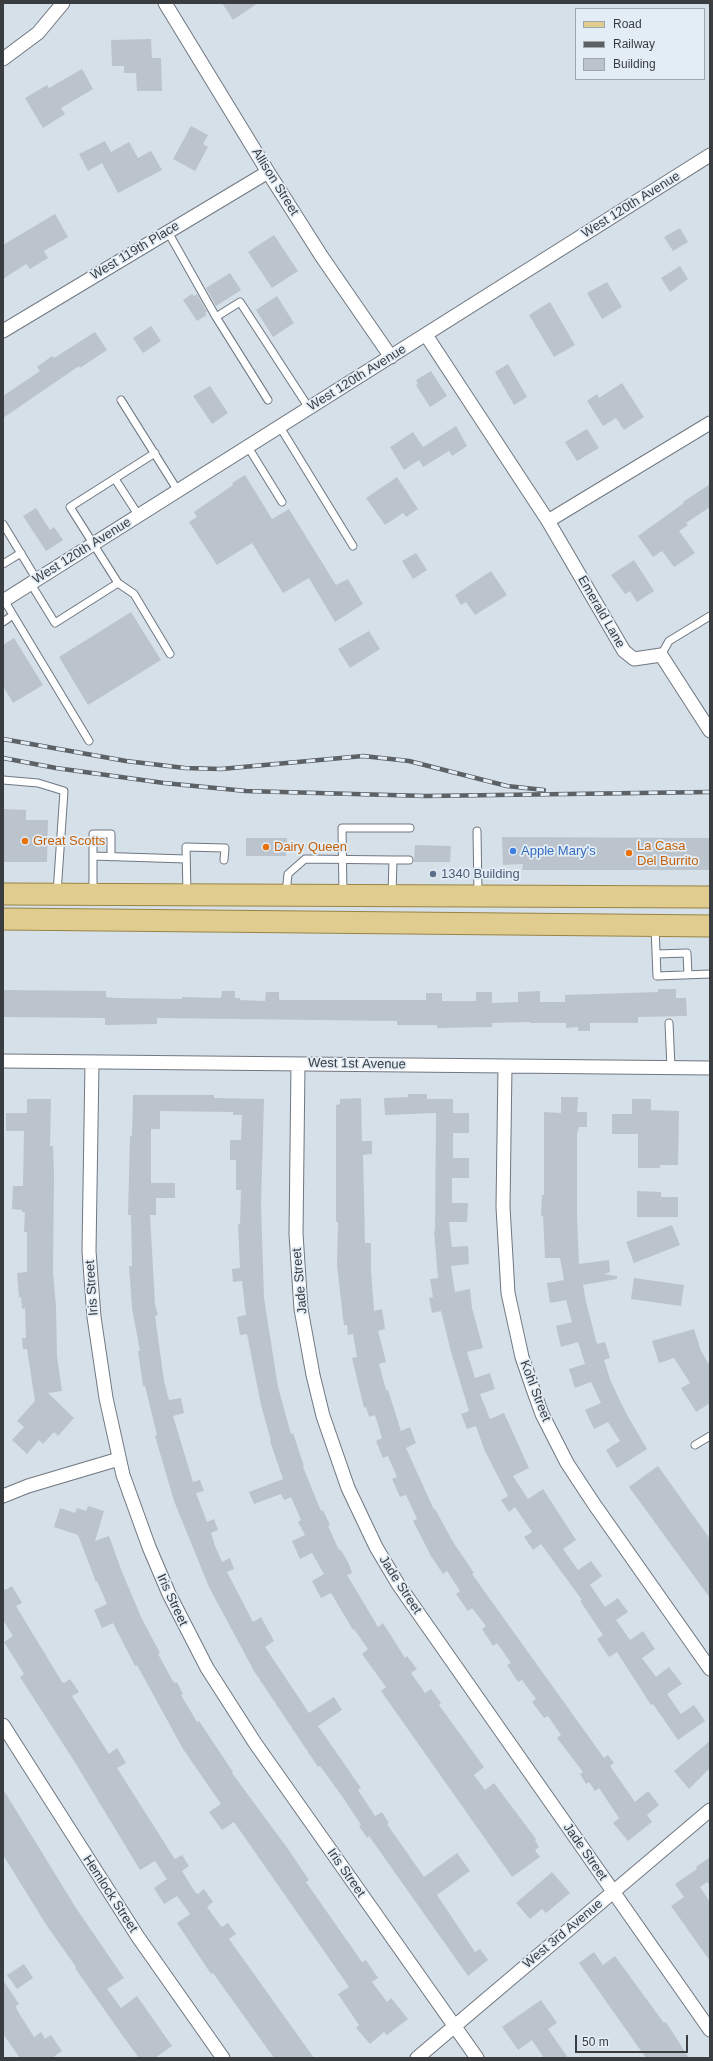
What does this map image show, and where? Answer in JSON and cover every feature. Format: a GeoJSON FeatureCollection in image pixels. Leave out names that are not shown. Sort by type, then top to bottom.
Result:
{"type":"FeatureCollection","features":[{"type":"Feature","properties":{"kind":"main road"},"geometry":{"type":"LineString","coordinates":[[3,894],[710,898]]}},
{"type":"Feature","properties":{"kind":"main road"},"geometry":{"type":"LineString","coordinates":[[3,919],[710,926]]}},
{"type":"Feature","properties":{"kind":"street"},"geometry":{"type":"LineString","coordinates":[[3,59],[38,33],[63,3]]}},
{"type":"Feature","properties":{"kind":"street","name":"Allison Street"},"geometry":{"type":"LineString","coordinates":[[165,3],[268,172],[322,257],[391,357]]}},
{"type":"Feature","properties":{"kind":"street","name":"West 120th Avenue"},"geometry":{"type":"LineString","coordinates":[[4,601],[710,155]]}},
{"type":"Feature","properties":{"kind":"street","name":"West 119th Place"},"geometry":{"type":"LineString","coordinates":[[3,332],[268,172]]}},
{"type":"Feature","properties":{"kind":"street","name":"Emerald Lane"},"geometry":{"type":"LineString","coordinates":[[426,335],[548,521],[624,651],[634,659],[661,654]]}},
{"type":"Feature","properties":{"kind":"street"},"geometry":{"type":"LineString","coordinates":[[548,521],[710,423]]}},
{"type":"Feature","properties":{"kind":"street"},"geometry":{"type":"LineString","coordinates":[[661,654],[710,731]]}},
{"type":"Feature","properties":{"kind":"street","name":"West 1st Avenue"},"geometry":{"type":"LineString","coordinates":[[3,1061],[710,1068]]}},
{"type":"Feature","properties":{"kind":"street","name":"Iris Street"},"geometry":{"type":"LineString","coordinates":[[92,1062],[90,1139],[90,1282],[106,1398],[119,1459],[123,1475],[152,1554],[174,1606],[207,1668],[255,1743],[476,2058]]}},
{"type":"Feature","properties":{"kind":"street","name":"Jade Street"},"geometry":{"type":"LineString","coordinates":[[298,1064],[296,1234],[301,1309],[310,1361],[323,1416],[348,1488],[376,1547],[398,1584],[710,2030]]}},
{"type":"Feature","properties":{"kind":"street","name":"Kohl Street"},"geometry":{"type":"LineString","coordinates":[[505,1066],[503,1207],[508,1293],[522,1357],[532,1389],[542,1414],[571,1468],[594,1504],[710,1669]]}},
{"type":"Feature","properties":{"kind":"street"},"geometry":{"type":"LineString","coordinates":[[3,1496],[35,1484],[119,1459]]}},
{"type":"Feature","properties":{"kind":"street","name":"Hemlock Street"},"geometry":{"type":"LineString","coordinates":[[3,1725],[130,1925],[223,2058]]}},
{"type":"Feature","properties":{"kind":"street","name":"West 3rd Avenue"},"geometry":{"type":"LineString","coordinates":[[417,2058],[710,1810]]}},
{"type":"Feature","properties":{"kind":"lane"},"geometry":{"type":"LineString","coordinates":[[168,232],[216,317],[268,400]]}},
{"type":"Feature","properties":{"kind":"lane"},"geometry":{"type":"LineString","coordinates":[[216,317],[240,302],[309,408]]}},
{"type":"Feature","properties":{"kind":"lane"},"geometry":{"type":"LineString","coordinates":[[121,400],[178,491]]}},
{"type":"Feature","properties":{"kind":"lane"},"geometry":{"type":"LineString","coordinates":[[280,427],[353,546]]}},
{"type":"Feature","properties":{"kind":"lane"},"geometry":{"type":"LineString","coordinates":[[248,447],[282,502]]}},
{"type":"Feature","properties":{"kind":"lane"},"geometry":{"type":"LineString","coordinates":[[155,453],[70,508],[118,583],[134,594],[170,654]]}},
{"type":"Feature","properties":{"kind":"lane"},"geometry":{"type":"LineString","coordinates":[[115,479],[139,516]]}},
{"type":"Feature","properties":{"kind":"lane"},"geometry":{"type":"LineString","coordinates":[[3,524],[21,553],[55,623],[118,583]]}},
{"type":"Feature","properties":{"kind":"lane"},"geometry":{"type":"LineString","coordinates":[[3,564],[21,553]]}},
{"type":"Feature","properties":{"kind":"lane"},"geometry":{"type":"LineString","coordinates":[[4,601],[89,740]]}},
{"type":"Feature","properties":{"kind":"lane"},"geometry":{"type":"LineString","coordinates":[[3,622],[13,616]]}},
{"type":"Feature","properties":{"kind":"lane"},"geometry":{"type":"LineString","coordinates":[[661,654],[668,641],[710,616]]}},
{"type":"Feature","properties":{"kind":"lane"},"geometry":{"type":"LineString","coordinates":[[3,780],[38,784],[64,791],[57,895]]}},
{"type":"Feature","properties":{"kind":"lane"},"geometry":{"type":"LineString","coordinates":[[343,896],[342,828],[410,828]]}},
{"type":"Feature","properties":{"kind":"lane"},"geometry":{"type":"LineString","coordinates":[[477,831],[478,897]]}},
{"type":"Feature","properties":{"kind":"lane"},"geometry":{"type":"LineString","coordinates":[[92,895],[93,834],[111,834],[111,857]]}},
{"type":"Feature","properties":{"kind":"lane"},"geometry":{"type":"LineString","coordinates":[[187,895],[186,847],[225,848],[224,860]]}},
{"type":"Feature","properties":{"kind":"lane"},"geometry":{"type":"LineString","coordinates":[[93,856],[186,860]]}},
{"type":"Feature","properties":{"kind":"lane"},"geometry":{"type":"LineString","coordinates":[[286,896],[288,874],[304,859],[409,860]]}},
{"type":"Feature","properties":{"kind":"lane"},"geometry":{"type":"LineString","coordinates":[[392,896],[393,860]]}},
{"type":"Feature","properties":{"kind":"lane"},"geometry":{"type":"LineString","coordinates":[[655,925],[657,976],[710,974]]}},
{"type":"Feature","properties":{"kind":"lane"},"geometry":{"type":"LineString","coordinates":[[656,954],[687,953],[688,975]]}},
{"type":"Feature","properties":{"kind":"lane"},"geometry":{"type":"LineString","coordinates":[[669,1023],[671,1067]]}},
{"type":"Feature","properties":{"kind":"lane"},"geometry":{"type":"LineString","coordinates":[[696,1445],[710,1436]]}},
{"type":"Feature","properties":{"kind":"path"},"geometry":{"type":"LineString","coordinates":[[705,3],[710,5]]}},
{"type":"Feature","properties":{"kind":"building"},"geometry":{"type":"Polygon","coordinates":[[[222,3],[258,3],[233,20],[222,3]]]}},
{"type":"Feature","properties":{"kind":"building"},"geometry":{"type":"Polygon","coordinates":[[[151,39],[152,58],[161,58],[162,91],[137,91],[136,73],[124,73],[124,66],[112,66],[111,40],[151,39]]]}},
{"type":"Feature","properties":{"kind":"building"},"geometry":{"type":"Polygon","coordinates":[[[82,69],[93,89],[61,108],[65,114],[43,128],[25,98],[47,85],[49,88],[82,69]]]}},
{"type":"Feature","properties":{"kind":"building"},"geometry":{"type":"Polygon","coordinates":[[[191,126],[208,135],[203,144],[208,147],[195,171],[173,159],[191,126]]]}},
{"type":"Feature","properties":{"kind":"building"},"geometry":{"type":"Polygon","coordinates":[[[105,141],[111,152],[129,142],[138,158],[151,151],[162,170],[118,193],[102,163],[88,171],[79,154],[105,141]]]}},
{"type":"Feature","properties":{"kind":"building"},"geometry":{"type":"Polygon","coordinates":[[[55,214],[68,237],[44,251],[48,258],[30,269],[26,264],[3,279],[3,245],[55,214]]]}},
{"type":"Feature","properties":{"kind":"building"},"geometry":{"type":"Polygon","coordinates":[[[680,228],[688,242],[673,251],[664,237],[680,228]]]}},
{"type":"Feature","properties":{"kind":"building"},"geometry":{"type":"Polygon","coordinates":[[[274,235],[298,271],[272,288],[248,252],[274,235]]]}},
{"type":"Feature","properties":{"kind":"building"},"geometry":{"type":"Polygon","coordinates":[[[680,266],[688,279],[670,292],[661,278],[680,266]]]}},
{"type":"Feature","properties":{"kind":"building"},"geometry":{"type":"Polygon","coordinates":[[[230,273],[241,290],[216,306],[206,288],[230,273]]]}},
{"type":"Feature","properties":{"kind":"building"},"geometry":{"type":"Polygon","coordinates":[[[607,282],[622,307],[602,319],[587,293],[607,282]]]}},
{"type":"Feature","properties":{"kind":"building"},"geometry":{"type":"Polygon","coordinates":[[[192,294],[194,296],[197,294],[207,312],[205,313],[207,315],[197,321],[183,300],[192,294]]]}},
{"type":"Feature","properties":{"kind":"building"},"geometry":{"type":"Polygon","coordinates":[[[277,296],[294,323],[273,337],[256,310],[277,296]]]}},
{"type":"Feature","properties":{"kind":"building"},"geometry":{"type":"Polygon","coordinates":[[[550,302],[575,345],[554,357],[529,315],[550,302]]]}},
{"type":"Feature","properties":{"kind":"building"},"geometry":{"type":"Polygon","coordinates":[[[151,326],[161,341],[143,353],[133,338],[151,326]]]}},
{"type":"Feature","properties":{"kind":"building"},"geometry":{"type":"Polygon","coordinates":[[[95,332],[107,350],[80,368],[79,366],[3,418],[3,396],[40,371],[37,367],[52,356],[54,358],[95,332]]]}},
{"type":"Feature","properties":{"kind":"building"},"geometry":{"type":"Polygon","coordinates":[[[508,364],[527,397],[514,405],[495,372],[508,364]]]}},
{"type":"Feature","properties":{"kind":"building"},"geometry":{"type":"Polygon","coordinates":[[[431,371],[447,396],[430,407],[416,385],[418,384],[416,380],[431,371]]]}},
{"type":"Feature","properties":{"kind":"building"},"geometry":{"type":"Polygon","coordinates":[[[622,383],[644,417],[624,430],[616,418],[603,426],[587,401],[597,394],[599,398],[622,383]]]}},
{"type":"Feature","properties":{"kind":"building"},"geometry":{"type":"Polygon","coordinates":[[[210,386],[228,413],[212,424],[193,396],[210,386]]]}},
{"type":"Feature","properties":{"kind":"building"},"geometry":{"type":"Polygon","coordinates":[[[456,426],[467,446],[452,456],[449,451],[423,467],[419,460],[404,470],[390,447],[413,432],[423,447],[456,426]]]}},
{"type":"Feature","properties":{"kind":"building"},"geometry":{"type":"Polygon","coordinates":[[[587,429],[599,448],[577,461],[565,442],[587,429]]]}},
{"type":"Feature","properties":{"kind":"building"},"geometry":{"type":"Polygon","coordinates":[[[245,475],[272,519],[289,509],[336,585],[348,579],[363,604],[335,622],[309,578],[283,593],[252,543],[217,565],[189,522],[197,517],[194,512],[245,475]]]}},
{"type":"Feature","properties":{"kind":"building"},"geometry":{"type":"Polygon","coordinates":[[[397,477],[418,509],[406,517],[403,513],[385,525],[366,498],[397,477]]]}},
{"type":"Feature","properties":{"kind":"building"},"geometry":{"type":"Polygon","coordinates":[[[710,484],[710,507],[686,523],[688,525],[679,531],[695,553],[674,567],[662,551],[653,557],[638,536],[684,503],[683,502],[710,484]]]}},
{"type":"Feature","properties":{"kind":"building"},"geometry":{"type":"Polygon","coordinates":[[[36,508],[50,530],[54,527],[63,540],[46,551],[23,516],[36,508]]]}},
{"type":"Feature","properties":{"kind":"building"},"geometry":{"type":"Polygon","coordinates":[[[416,553],[427,570],[413,579],[402,561],[416,553]]]}},
{"type":"Feature","properties":{"kind":"building"},"geometry":{"type":"Polygon","coordinates":[[[634,560],[654,591],[637,602],[630,591],[625,594],[611,575],[634,560]]]}},
{"type":"Feature","properties":{"kind":"building"},"geometry":{"type":"Polygon","coordinates":[[[491,571],[507,595],[475,615],[466,602],[461,605],[455,595],[491,571]]]}},
{"type":"Feature","properties":{"kind":"building"},"geometry":{"type":"Polygon","coordinates":[[[131,612],[161,660],[88,705],[59,657],[131,612]]]}},
{"type":"Feature","properties":{"kind":"building"},"geometry":{"type":"Polygon","coordinates":[[[369,631],[380,649],[350,668],[338,649],[369,631]]]}},
{"type":"Feature","properties":{"kind":"building"},"geometry":{"type":"Polygon","coordinates":[[[14,638],[43,685],[13,703],[3,686],[3,645],[14,638]]]}},
{"type":"Feature","properties":{"kind":"building","name":"Great Scotts"},"geometry":{"type":"Polygon","coordinates":[[[3,809],[26,810],[26,820],[48,820],[47,862],[3,862],[3,809]]]}},
{"type":"Feature","properties":{"kind":"building"},"geometry":{"type":"Polygon","coordinates":[[[502,837],[710,838],[710,870],[522,870],[523,864],[503,865],[502,837]]]}},
{"type":"Feature","properties":{"kind":"building","name":"Dairy Queen"},"geometry":{"type":"Polygon","coordinates":[[[246,838],[287,838],[286,856],[246,856],[246,838]]]}},
{"type":"Feature","properties":{"kind":"building"},"geometry":{"type":"Polygon","coordinates":[[[415,845],[451,846],[450,862],[414,862],[415,845]]]}},
{"type":"Feature","properties":{"kind":"building"},"geometry":{"type":"Polygon","coordinates":[[[658,989],[676,989],[676,998],[686,998],[687,1016],[638,1017],[638,1023],[590,1023],[590,1031],[578,1031],[578,1027],[566,1028],[566,1023],[530,1022],[492,1023],[492,1027],[437,1028],[437,1025],[397,1025],[397,1021],[157,1018],[157,1024],[105,1025],[105,1018],[3,1017],[3,990],[106,991],[106,997],[115,998],[182,999],[182,997],[221,998],[222,991],[235,991],[235,998],[240,998],[240,1000],[265,1001],[266,992],[279,992],[279,999],[281,1000],[426,1000],[426,993],[442,993],[442,1001],[476,1001],[476,992],[492,992],[492,1003],[518,1002],[518,992],[540,991],[540,1002],[565,1002],[565,995],[658,992],[658,989]]]}},
{"type":"Feature","properties":{"kind":"building"},"geometry":{"type":"Polygon","coordinates":[[[408,1094],[427,1094],[427,1099],[453,1099],[453,1113],[469,1113],[469,1133],[453,1133],[453,1158],[469,1158],[469,1178],[452,1178],[452,1203],[468,1203],[467,1222],[449,1222],[452,1247],[468,1246],[469,1264],[451,1266],[455,1292],[470,1289],[472,1308],[483,1348],[467,1352],[475,1378],[490,1373],[495,1389],[480,1394],[490,1419],[504,1413],[529,1468],[513,1476],[528,1499],[543,1489],[576,1540],[563,1549],[578,1570],[591,1561],[602,1576],[590,1585],[605,1607],[618,1598],[628,1612],[616,1620],[630,1640],[643,1631],[655,1649],[642,1658],[656,1677],[669,1667],[682,1684],[667,1694],[681,1714],[694,1705],[705,1721],[678,1740],[653,1704],[651,1705],[617,1652],[609,1657],[597,1639],[603,1635],[580,1601],[582,1600],[541,1544],[533,1550],[524,1537],[532,1532],[515,1507],[509,1512],[501,1500],[508,1496],[484,1449],[476,1426],[467,1429],[461,1414],[469,1411],[451,1352],[441,1311],[432,1313],[429,1298],[433,1297],[430,1279],[438,1278],[434,1231],[436,1113],[385,1115],[384,1098],[408,1097],[408,1094]]]}},
{"type":"Feature","properties":{"kind":"building"},"geometry":{"type":"Polygon","coordinates":[[[133,1095],[214,1095],[214,1098],[264,1099],[261,1204],[264,1298],[278,1387],[291,1434],[293,1433],[304,1466],[303,1467],[321,1511],[323,1510],[330,1525],[328,1526],[339,1550],[341,1550],[349,1564],[352,1573],[347,1575],[378,1627],[383,1623],[405,1658],[407,1656],[417,1669],[411,1673],[425,1693],[431,1689],[441,1703],[439,1705],[484,1767],[474,1775],[485,1790],[494,1783],[536,1839],[535,1840],[539,1847],[535,1850],[540,1857],[512,1877],[381,1691],[386,1687],[362,1654],[368,1649],[354,1629],[353,1630],[331,1593],[321,1598],[312,1581],[324,1574],[312,1553],[300,1559],[292,1541],[305,1535],[298,1522],[301,1520],[291,1497],[284,1500],[281,1494],[254,1504],[249,1492],[283,1479],[270,1441],[261,1405],[247,1334],[240,1335],[237,1317],[246,1315],[242,1281],[233,1282],[232,1269],[240,1268],[238,1224],[240,1224],[241,1190],[236,1190],[236,1160],[230,1160],[230,1140],[241,1140],[242,1115],[233,1115],[233,1112],[160,1111],[160,1129],[151,1129],[151,1183],[175,1183],[175,1198],[156,1198],[156,1215],[150,1215],[155,1304],[158,1315],[155,1316],[164,1381],[169,1400],[181,1398],[184,1413],[173,1416],[193,1482],[200,1480],[204,1491],[196,1493],[207,1522],[214,1519],[218,1530],[211,1533],[215,1546],[222,1562],[230,1558],[234,1569],[227,1572],[253,1622],[261,1617],[274,1641],[265,1647],[309,1713],[334,1697],[342,1710],[318,1726],[361,1788],[358,1790],[375,1816],[382,1812],[389,1823],[387,1824],[424,1877],[457,1853],[470,1871],[437,1895],[475,1952],[480,1949],[488,1960],[468,1976],[369,1836],[367,1838],[359,1826],[361,1825],[344,1799],[320,1766],[318,1767],[254,1671],[209,1587],[174,1501],[155,1436],[157,1435],[145,1386],[143,1386],[138,1351],[140,1351],[132,1308],[129,1266],[132,1266],[131,1215],[128,1215],[130,1136],[132,1136],[133,1095]]]}},
{"type":"Feature","properties":{"kind":"building"},"geometry":{"type":"Polygon","coordinates":[[[561,1097],[578,1097],[577,1112],[587,1112],[587,1127],[579,1127],[577,1133],[577,1216],[579,1264],[609,1260],[610,1272],[604,1274],[617,1276],[617,1279],[583,1285],[586,1302],[597,1344],[605,1342],[610,1358],[604,1360],[611,1382],[627,1415],[647,1449],[617,1468],[606,1450],[620,1441],[608,1422],[594,1429],[585,1410],[601,1403],[591,1382],[575,1388],[569,1369],[585,1364],[578,1342],[561,1347],[556,1326],[572,1322],[566,1300],[550,1303],[547,1283],[564,1280],[560,1258],[545,1258],[543,1216],[541,1216],[542,1195],[544,1195],[544,1112],[561,1113],[561,1097]]]}},
{"type":"Feature","properties":{"kind":"building"},"geometry":{"type":"Polygon","coordinates":[[[361,1098],[362,1141],[372,1141],[372,1154],[363,1155],[365,1243],[371,1243],[374,1311],[382,1309],[385,1329],[378,1331],[386,1362],[379,1364],[386,1390],[388,1390],[401,1431],[410,1427],[416,1443],[406,1448],[434,1510],[435,1509],[453,1542],[474,1573],[472,1574],[604,1758],[608,1755],[614,1763],[610,1766],[635,1802],[648,1791],[659,1805],[647,1815],[652,1822],[628,1841],[613,1823],[619,1818],[599,1788],[595,1791],[589,1782],[586,1784],[580,1774],[583,1772],[557,1738],[561,1735],[548,1716],[544,1718],[532,1702],[536,1699],[522,1680],[518,1682],[507,1665],[511,1663],[497,1643],[493,1646],[482,1629],[486,1626],[472,1608],[468,1611],[456,1594],[460,1591],[447,1571],[443,1574],[431,1556],[413,1521],[417,1519],[406,1495],[400,1497],[392,1479],[397,1477],[388,1456],[383,1458],[376,1441],[382,1438],[375,1415],[369,1417],[366,1407],[364,1408],[352,1358],[357,1357],[353,1334],[348,1335],[347,1325],[344,1325],[337,1265],[338,1222],[336,1222],[336,1105],[340,1104],[340,1099],[361,1098]]]}},
{"type":"Feature","properties":{"kind":"building"},"geometry":{"type":"Polygon","coordinates":[[[27,1099],[51,1099],[50,1146],[53,1146],[54,1174],[53,1272],[56,1306],[57,1356],[62,1391],[48,1393],[74,1418],[58,1436],[54,1432],[43,1444],[39,1440],[27,1454],[12,1440],[24,1427],[17,1421],[35,1401],[27,1349],[23,1349],[22,1338],[26,1338],[25,1308],[22,1309],[21,1297],[19,1298],[17,1273],[27,1272],[27,1232],[24,1232],[25,1212],[22,1212],[22,1210],[12,1209],[13,1186],[23,1186],[24,1131],[6,1131],[6,1113],[27,1113],[27,1099]]]}},
{"type":"Feature","properties":{"kind":"building"},"geometry":{"type":"Polygon","coordinates":[[[632,1099],[651,1099],[651,1110],[679,1111],[678,1165],[660,1165],[660,1168],[638,1168],[638,1134],[612,1134],[612,1114],[632,1114],[632,1099]]]}},
{"type":"Feature","properties":{"kind":"building"},"geometry":{"type":"Polygon","coordinates":[[[637,1191],[661,1192],[661,1197],[678,1197],[678,1217],[637,1217],[637,1191]]]}},
{"type":"Feature","properties":{"kind":"building"},"geometry":{"type":"Polygon","coordinates":[[[672,1225],[680,1245],[634,1263],[626,1242],[672,1225]]]}},
{"type":"Feature","properties":{"kind":"building"},"geometry":{"type":"Polygon","coordinates":[[[634,1278],[684,1285],[681,1306],[631,1299],[634,1278]]]}},
{"type":"Feature","properties":{"kind":"building"},"geometry":{"type":"Polygon","coordinates":[[[694,1329],[701,1351],[710,1366],[710,1403],[696,1412],[681,1388],[690,1383],[674,1358],[659,1363],[652,1341],[694,1329]]]}},
{"type":"Feature","properties":{"kind":"building"},"geometry":{"type":"Polygon","coordinates":[[[658,1466],[710,1539],[710,1598],[629,1487],[658,1466]]]}},
{"type":"Feature","properties":{"kind":"building"},"geometry":{"type":"Polygon","coordinates":[[[88,1506],[104,1511],[95,1541],[109,1536],[122,1572],[142,1619],[160,1653],[158,1654],[174,1683],[177,1682],[183,1694],[181,1695],[197,1722],[199,1721],[233,1772],[232,1773],[288,1849],[309,1880],[306,1882],[362,1962],[366,1960],[378,1978],[372,1982],[387,2002],[391,1998],[408,2019],[387,2035],[384,2032],[370,2044],[356,2028],[359,2025],[338,1994],[349,1987],[234,1822],[222,1830],[209,1812],[221,1804],[183,1749],[137,1665],[135,1666],[113,1623],[102,1628],[94,1610],[107,1604],[97,1581],[96,1582],[78,1535],[54,1527],[60,1508],[75,1513],[77,1508],[86,1511],[88,1506]]]}},
{"type":"Feature","properties":{"kind":"building"},"geometry":{"type":"Polygon","coordinates":[[[12,1586],[22,1603],[16,1606],[62,1682],[64,1683],[70,1679],[79,1692],[72,1696],[109,1754],[117,1748],[126,1763],[117,1768],[174,1858],[175,1859],[182,1855],[189,1866],[182,1871],[195,1892],[198,1894],[204,1889],[213,1902],[207,1907],[222,1927],[228,1923],[236,1934],[229,1939],[314,2058],[274,2058],[213,1973],[211,1974],[177,1923],[190,1914],[177,1896],[164,1904],[154,1888],[167,1879],[155,1861],[140,1870],[76,1764],[20,1677],[24,1674],[4,1642],[13,1636],[3,1620],[3,1587],[5,1590],[12,1586]]]}},
{"type":"Feature","properties":{"kind":"building"},"geometry":{"type":"Polygon","coordinates":[[[710,1741],[710,1768],[689,1789],[674,1771],[710,1741]]]}},
{"type":"Feature","properties":{"kind":"building"},"geometry":{"type":"Polygon","coordinates":[[[3,1789],[76,1908],[124,1978],[107,1989],[121,2008],[137,1996],[172,2046],[155,2058],[139,2058],[75,1968],[76,1967],[47,1926],[3,1855],[3,1789]]]}},
{"type":"Feature","properties":{"kind":"building"},"geometry":{"type":"Polygon","coordinates":[[[710,1857],[710,1886],[707,1882],[700,1887],[710,1902],[710,1961],[671,1906],[684,1897],[675,1884],[697,1869],[696,1867],[710,1857]]]}},
{"type":"Feature","properties":{"kind":"building"},"geometry":{"type":"Polygon","coordinates":[[[552,1872],[570,1893],[546,1913],[542,1909],[530,1919],[516,1903],[552,1872]]]}},
{"type":"Feature","properties":{"kind":"building"},"geometry":{"type":"Polygon","coordinates":[[[594,1952],[603,1965],[615,1956],[664,2023],[666,2022],[689,2058],[646,2058],[579,1963],[594,1952]]]}},
{"type":"Feature","properties":{"kind":"building"},"geometry":{"type":"Polygon","coordinates":[[[24,1964],[33,1978],[17,1989],[7,1975],[24,1964]]]}},
{"type":"Feature","properties":{"kind":"building"},"geometry":{"type":"Polygon","coordinates":[[[3,1980],[19,2004],[16,2006],[17,2010],[34,2037],[41,2032],[45,2039],[51,2035],[62,2051],[52,2058],[20,2058],[3,2034],[3,1980]]]}},
{"type":"Feature","properties":{"kind":"building"},"geometry":{"type":"Polygon","coordinates":[[[541,2000],[557,2023],[548,2029],[568,2058],[544,2058],[532,2040],[518,2050],[502,2027],[541,2000]]]}},
{"type":"Feature","properties":{"kind":"railway"},"geometry":{"type":"LineString","coordinates":[[3,739],[126,761],[185,768],[221,769],[363,756],[409,761],[507,786],[544,790]]}},
{"type":"Feature","properties":{"kind":"railway"},"geometry":{"type":"LineString","coordinates":[[3,758],[56,768],[164,783],[246,791],[426,796],[710,792]]}},
{"type":"Feature","properties":{"kind":"place","name":"Great Scotts"},"geometry":{"type":"Point","coordinates":[25,841]}},
{"type":"Feature","properties":{"kind":"place","name":"Dairy Queen"},"geometry":{"type":"Point","coordinates":[266,847]}},
{"type":"Feature","properties":{"kind":"place","name":"Apple Mary's"},"geometry":{"type":"Point","coordinates":[513,851]}},
{"type":"Feature","properties":{"kind":"place","name":"La Casa Del Burrito"},"geometry":{"type":"Point","coordinates":[629,853]}},
{"type":"Feature","properties":{"kind":"place","name":"1340 Building"},"geometry":{"type":"Point","coordinates":[433,874]}}]}
